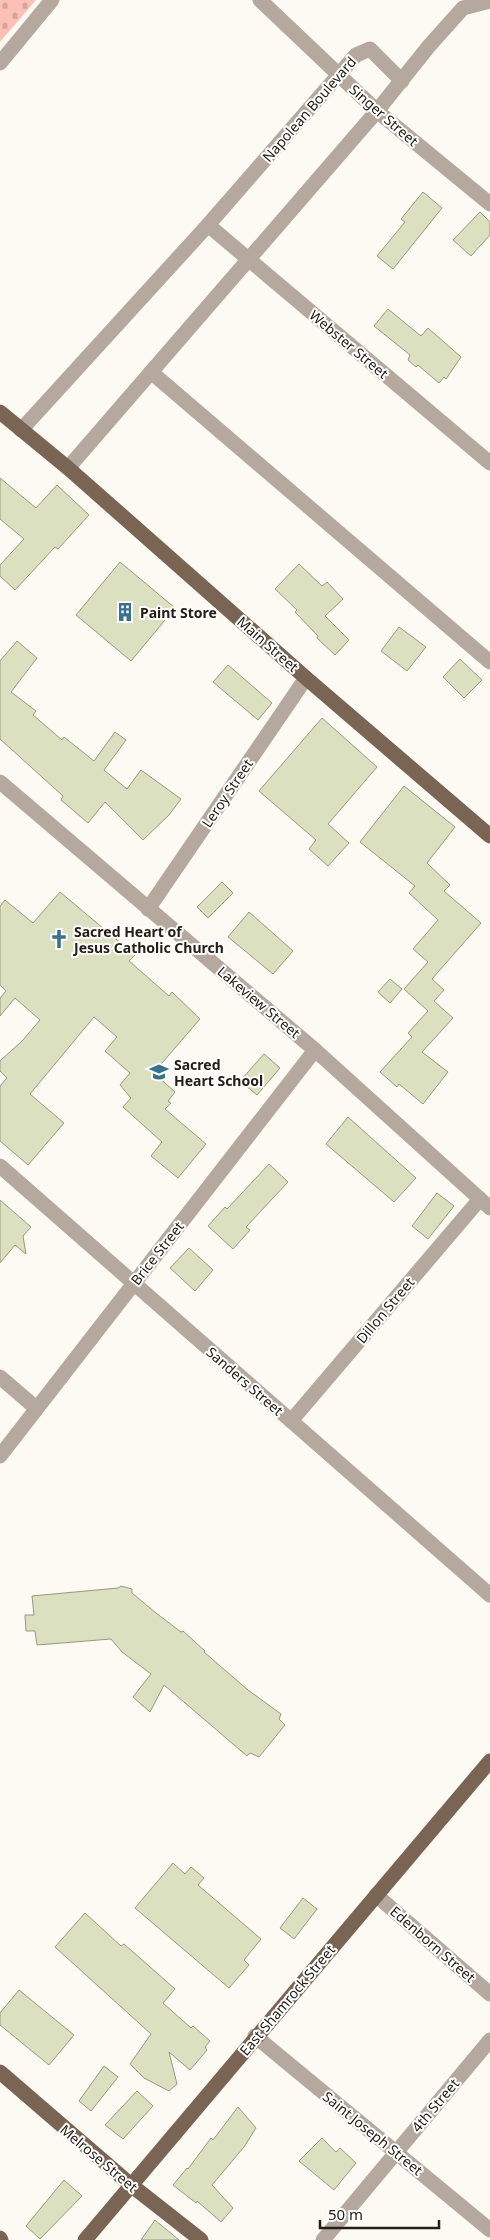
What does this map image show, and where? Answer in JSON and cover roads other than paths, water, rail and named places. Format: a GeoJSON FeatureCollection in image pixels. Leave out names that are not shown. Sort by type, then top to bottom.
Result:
{"type":"FeatureCollection","features":[{"type":"Feature","properties":{"kind":"main road","name":"Main Street"},"geometry":{"type":"LineString","coordinates":[[0,412],[68,468],[306,678],[490,836]]}},
{"type":"Feature","properties":{"kind":"main road","name":"East Shamrock Street"},"geometry":{"type":"LineString","coordinates":[[85,2240],[255,2036],[490,1761]]}},
{"type":"Feature","properties":{"kind":"main road","name":"Melrose Street"},"geometry":{"type":"LineString","coordinates":[[0,2072],[131,2185],[201,2240]]}},
{"type":"Feature","properties":{"kind":"street"},"geometry":{"type":"LineString","coordinates":[[0,63],[52,0]]}},
{"type":"Feature","properties":{"kind":"street","name":"Singer Street"},"geometry":{"type":"LineString","coordinates":[[260,0],[377,111],[490,204]]}},
{"type":"Feature","properties":{"kind":"street"},"geometry":{"type":"LineString","coordinates":[[68,468],[377,111],[429,46],[463,8],[490,1]]}},
{"type":"Feature","properties":{"kind":"street","name":"Napolean Boulevard"},"geometry":{"type":"LineString","coordinates":[[20,430],[208,225],[356,55],[370,49],[402,81]]}},
{"type":"Feature","properties":{"kind":"street","name":"Webster Street"},"geometry":{"type":"LineString","coordinates":[[208,225],[490,463]]}},
{"type":"Feature","properties":{"kind":"street"},"geometry":{"type":"LineString","coordinates":[[151,372],[490,662]]}},
{"type":"Feature","properties":{"kind":"street","name":"Leroy Street"},"geometry":{"type":"LineString","coordinates":[[148,908],[306,678]]}},
{"type":"Feature","properties":{"kind":"street","name":"Lakeview Street"},"geometry":{"type":"LineString","coordinates":[[0,782],[315,1050],[485,1203]]}},
{"type":"Feature","properties":{"kind":"street","name":"Brice Street"},"geometry":{"type":"LineString","coordinates":[[0,1456],[315,1050]]}},
{"type":"Feature","properties":{"kind":"street","name":"Sanders Street"},"geometry":{"type":"LineString","coordinates":[[0,1166],[490,1595]]}},
{"type":"Feature","properties":{"kind":"street","name":"Dillon Street"},"geometry":{"type":"LineString","coordinates":[[291,1421],[485,1203]]}},
{"type":"Feature","properties":{"kind":"street"},"geometry":{"type":"LineString","coordinates":[[0,1377],[36,1408]]}},
{"type":"Feature","properties":{"kind":"street","name":"Edenborn Street"},"geometry":{"type":"LineString","coordinates":[[376,1895],[490,1994]]}},
{"type":"Feature","properties":{"kind":"street","name":"Saint Joseph Street"},"geometry":{"type":"LineString","coordinates":[[255,2036],[490,2230]]}},
{"type":"Feature","properties":{"kind":"street","name":"4th Street"},"geometry":{"type":"LineString","coordinates":[[323,2240],[490,2040]]}},
{"type":"Feature","properties":{"kind":"place","name":"Paint Store"},"geometry":{"type":"Point","coordinates":[125,612]}},
{"type":"Feature","properties":{"kind":"place","name":"Sacred Heart of Jesus Catholic Church"},"geometry":{"type":"Point","coordinates":[59,939]}},
{"type":"Feature","properties":{"kind":"place","name":"Sacred Heart School"},"geometry":{"type":"Point","coordinates":[159,1072]}}]}
